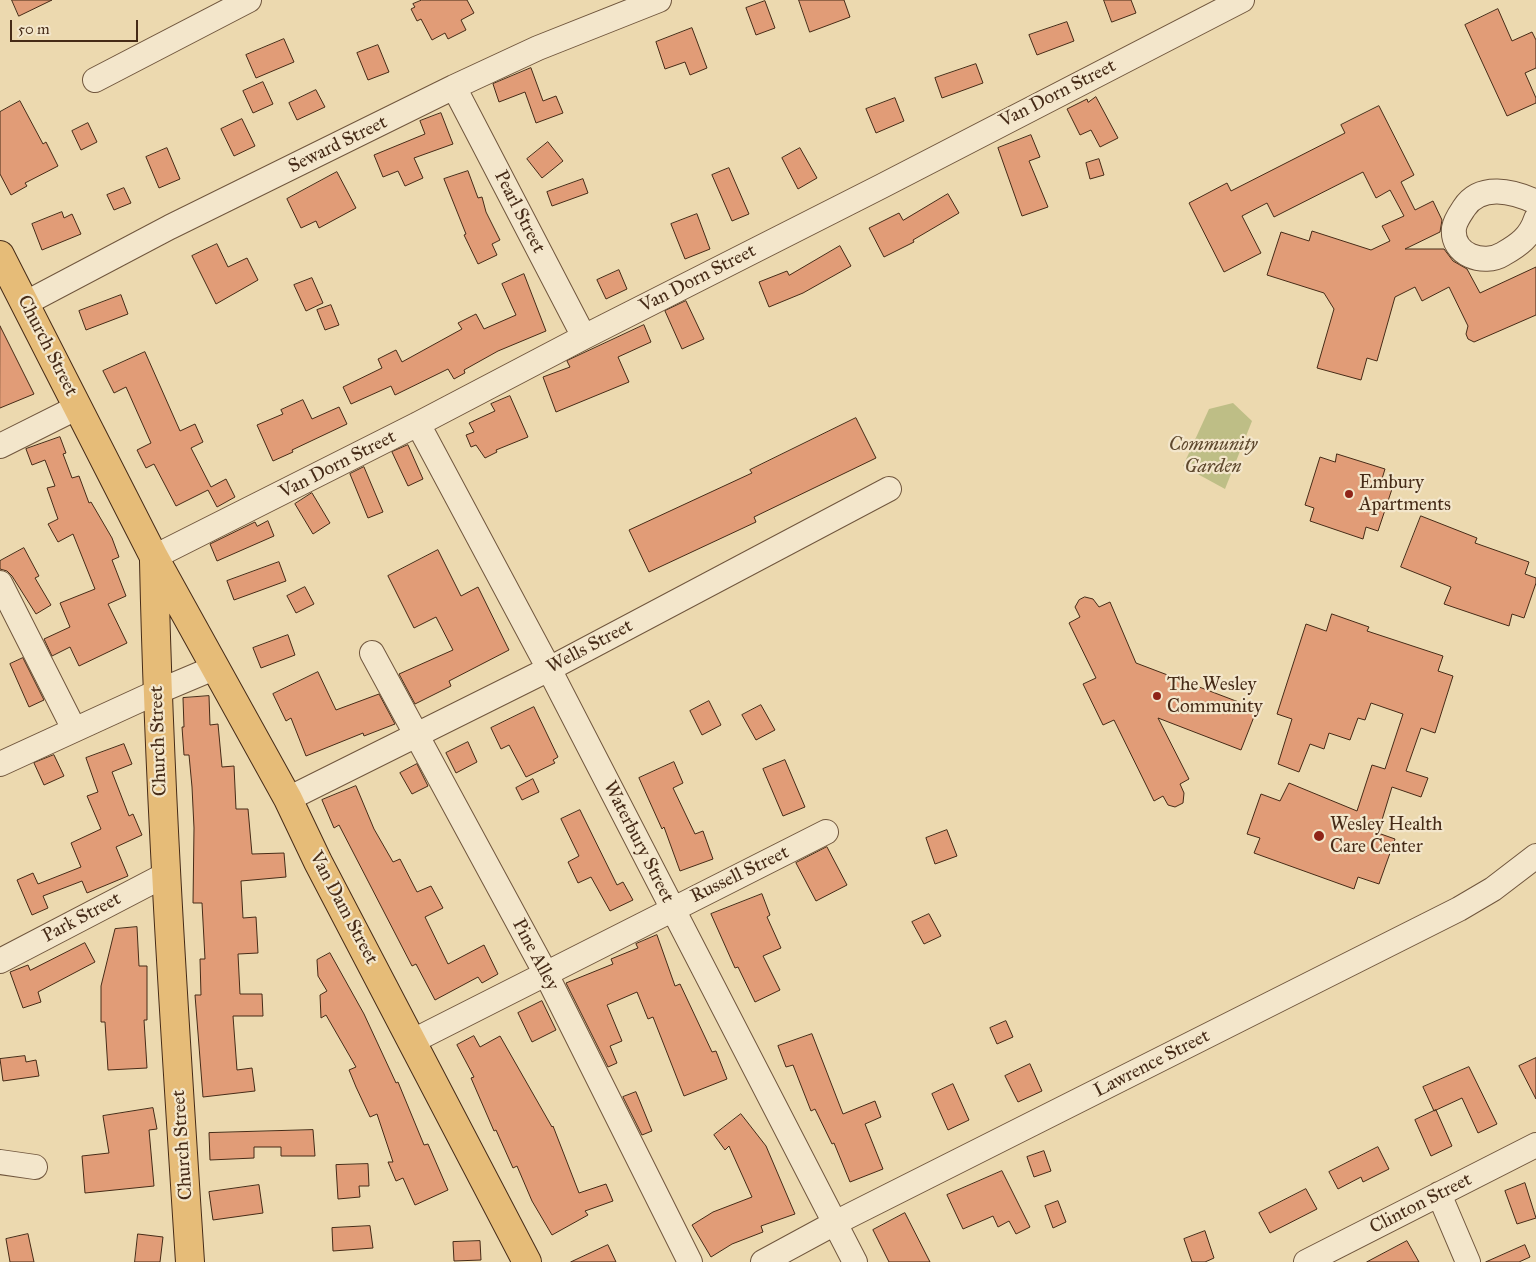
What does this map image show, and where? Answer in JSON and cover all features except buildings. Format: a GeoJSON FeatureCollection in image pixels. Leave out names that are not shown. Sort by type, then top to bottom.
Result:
{"type":"FeatureCollection","features":[{"type":"Feature","properties":{"kind":"main road","name":"Church Street"},"geometry":{"type":"LineString","coordinates":[[0,255],[154,558],[157,692],[165,875],[190,1262]]}},
{"type":"Feature","properties":{"kind":"main road","name":"Van Dam Street"},"geometry":{"type":"LineString","coordinates":[[154,558],[288,799],[318,862],[527,1262]]}},
{"type":"Feature","properties":{"kind":"street"},"geometry":{"type":"LineString","coordinates":[[95,80],[249,0]]}},
{"type":"Feature","properties":{"kind":"street","name":"Seward Street"},"geometry":{"type":"LineString","coordinates":[[24,304],[170,227],[454,87],[538,48],[659,0]]}},
{"type":"Feature","properties":{"kind":"street","name":"Van Dorn Street"},"geometry":{"type":"LineString","coordinates":[[154,558],[1242,0]]}},
{"type":"Feature","properties":{"kind":"street","name":"Pearl Street"},"geometry":{"type":"LineString","coordinates":[[454,87],[584,336]]}},
{"type":"Feature","properties":{"kind":"street"},"geometry":{"type":"LineString","coordinates":[[1536,202],[1506,192],[1479,193],[1468,201],[1459,215],[1454,229],[1460,249],[1472,257],[1485,260],[1499,257],[1524,241],[1536,219]]}},
{"type":"Feature","properties":{"kind":"street"},"geometry":{"type":"LineString","coordinates":[[0,446],[78,407]]}},
{"type":"Feature","properties":{"kind":"street","name":"Waterbury Street"},"geometry":{"type":"LineString","coordinates":[[418,424],[549,669],[855,1262]]}},
{"type":"Feature","properties":{"kind":"street","name":"Wells Street"},"geometry":{"type":"LineString","coordinates":[[288,799],[549,669],[889,489]]}},
{"type":"Feature","properties":{"kind":"street"},"geometry":{"type":"LineString","coordinates":[[0,583],[74,729]]}},
{"type":"Feature","properties":{"kind":"street","name":"Pine Alley"},"geometry":{"type":"LineString","coordinates":[[372,653],[546,974],[690,1262]]}},
{"type":"Feature","properties":{"kind":"street"},"geometry":{"type":"LineString","coordinates":[[0,764],[74,729],[214,668]]}},
{"type":"Feature","properties":{"kind":"street","name":"Russell Street"},"geometry":{"type":"LineString","coordinates":[[413,1041],[826,832]]}},
{"type":"Feature","properties":{"kind":"street","name":"Lawrence Street"},"geometry":{"type":"LineString","coordinates":[[763,1262],[835,1223],[1459,909],[1493,889],[1536,856]]}},
{"type":"Feature","properties":{"kind":"street","name":"Park Street"},"geometry":{"type":"LineString","coordinates":[[0,961],[165,875]]}},
{"type":"Feature","properties":{"kind":"street","name":"Clinton Street"},"geometry":{"type":"LineString","coordinates":[[1306,1262],[1536,1145]]}},
{"type":"Feature","properties":{"kind":"street"},"geometry":{"type":"LineString","coordinates":[[0,1162],[35,1166]]}},
{"type":"Feature","properties":{"kind":"street"},"geometry":{"type":"LineString","coordinates":[[1440,1194],[1468,1262]]}},
{"type":"Feature","properties":{"kind":"green space","name":"Community Garden"},"geometry":{"type":"Polygon","coordinates":[[[1233,403],[1252,421],[1225,489],[1183,466],[1209,409],[1233,403]]]}},
{"type":"Feature","properties":{"kind":"place","name":"Embury Apartments"},"geometry":{"type":"Point","coordinates":[1349,494]}},
{"type":"Feature","properties":{"kind":"place","name":"The Wesley Community"},"geometry":{"type":"Point","coordinates":[1157,696]}},
{"type":"Feature","properties":{"kind":"place","name":"Wesley Health Care Center"},"geometry":{"type":"Point","coordinates":[1319,836]}}]}
